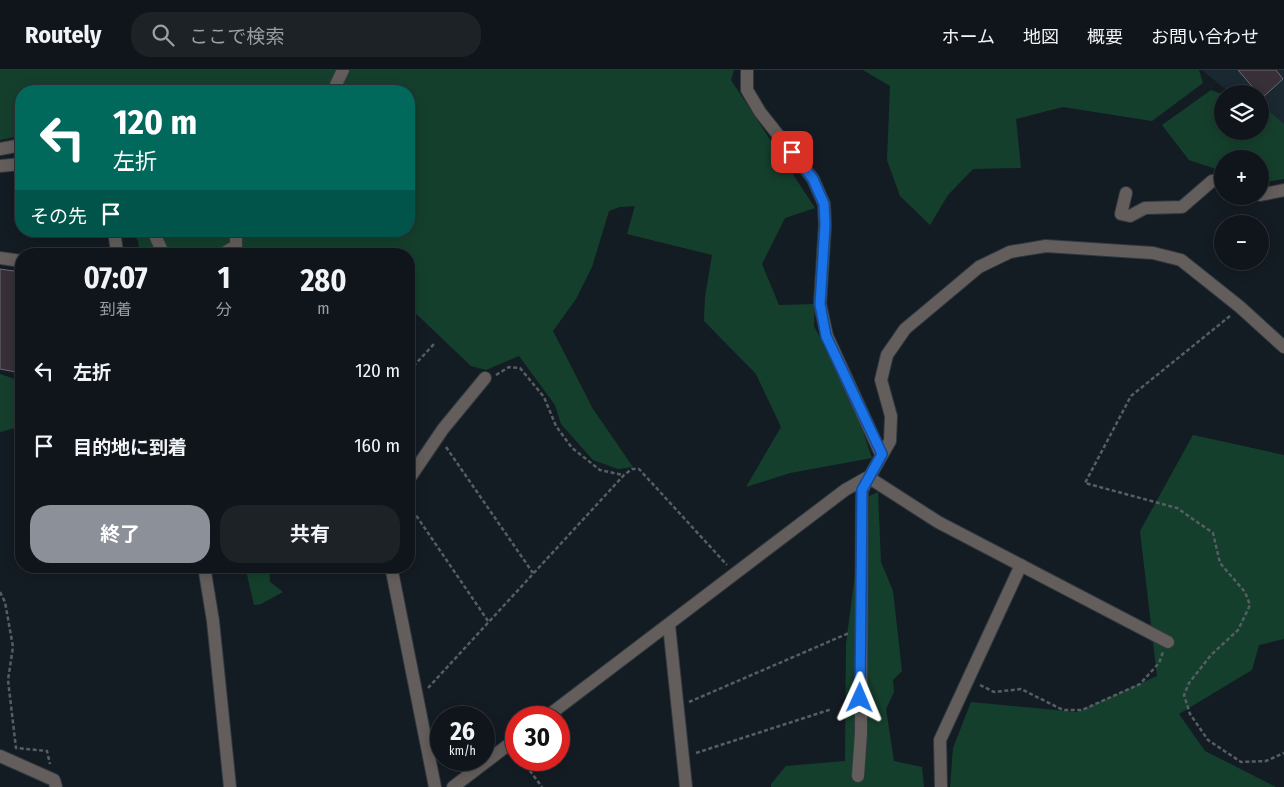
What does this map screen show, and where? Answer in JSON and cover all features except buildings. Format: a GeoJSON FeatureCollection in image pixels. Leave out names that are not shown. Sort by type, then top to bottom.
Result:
{"type":"FeatureCollection","features":[{"type":"Feature","properties":{"kind":"street"},"geometry":{"type":"LineString","coordinates":[[336,85],[343,70]]}},
{"type":"Feature","properties":{"kind":"street"},"geometry":{"type":"LineString","coordinates":[[747,70],[747,90],[760,112],[813,179],[824,204],[825,225],[820,304],[826,336],[882,454]]}},
{"type":"Feature","properties":{"kind":"street"},"geometry":{"type":"LineString","coordinates":[[0,149],[15,146]]}},
{"type":"Feature","properties":{"kind":"street"},"geometry":{"type":"LineString","coordinates":[[0,166],[15,165]]}},
{"type":"Feature","properties":{"kind":"street"},"geometry":{"type":"LineString","coordinates":[[1126,193],[1121,214],[1130,216],[1145,208],[1182,207],[1214,181]]}},
{"type":"Feature","properties":{"kind":"street"},"geometry":{"type":"LineString","coordinates":[[1269,193],[1284,190]]}},
{"type":"Feature","properties":{"kind":"street"},"geometry":{"type":"LineString","coordinates":[[232,248],[236,246],[236,237]]}},
{"type":"Feature","properties":{"kind":"street"},"geometry":{"type":"LineString","coordinates":[[858,776],[861,733],[862,490],[890,441],[891,416],[882,380],[887,355],[905,329],[979,267],[1010,252],[1046,246],[1153,253],[1181,260],[1240,307],[1284,347]]}},
{"type":"Feature","properties":{"kind":"street"},"geometry":{"type":"LineString","coordinates":[[0,258],[15,260]]}},
{"type":"Feature","properties":{"kind":"street"},"geometry":{"type":"LineString","coordinates":[[415,470],[438,435],[485,378]]}},
{"type":"Feature","properties":{"kind":"street"},"geometry":{"type":"LineString","coordinates":[[868,477],[938,522],[1168,642]]}},
{"type":"Feature","properties":{"kind":"street"},"geometry":{"type":"LineString","coordinates":[[561,706],[846,490],[868,477]]}},
{"type":"Feature","properties":{"kind":"street"},"geometry":{"type":"LineString","coordinates":[[941,787],[940,740],[1022,565]]}},
{"type":"Feature","properties":{"kind":"street"},"geometry":{"type":"LineString","coordinates":[[205,573],[213,621],[230,787]]}},
{"type":"Feature","properties":{"kind":"street"},"geometry":{"type":"LineString","coordinates":[[392,573],[435,787]]}},
{"type":"Feature","properties":{"kind":"street"},"geometry":{"type":"LineString","coordinates":[[669,624],[686,787]]}},
{"type":"Feature","properties":{"kind":"street"},"geometry":{"type":"LineString","coordinates":[[453,787],[505,747]]}},
{"type":"Feature","properties":{"kind":"street"},"geometry":{"type":"LineString","coordinates":[[0,756],[55,784]]}},
{"type":"Feature","properties":{"kind":"path"},"geometry":{"type":"LineString","coordinates":[[1240,307],[1131,396],[1086,482],[1177,508],[1213,534],[1220,564],[1245,592],[1250,604],[1238,630],[1211,655],[1189,682],[1184,694],[1190,714],[1208,740],[1241,762],[1266,761],[1284,753]]}},
{"type":"Feature","properties":{"kind":"path"},"geometry":{"type":"LineString","coordinates":[[415,365],[434,344]]}},
{"type":"Feature","properties":{"kind":"path"},"geometry":{"type":"LineString","coordinates":[[485,378],[493,376],[509,367],[520,368],[544,397],[556,426],[572,448],[600,470],[624,475]]}},
{"type":"Feature","properties":{"kind":"path"},"geometry":{"type":"LineString","coordinates":[[438,435],[533,573]]}},
{"type":"Feature","properties":{"kind":"path"},"geometry":{"type":"LineString","coordinates":[[417,700],[488,621],[624,475],[632,469],[639,468],[736,574]]}},
{"type":"Feature","properties":{"kind":"path"},"geometry":{"type":"LineString","coordinates":[[415,514],[488,621]]}},
{"type":"Feature","properties":{"kind":"path"},"geometry":{"type":"LineString","coordinates":[[0,592],[5,602],[13,647],[8,680],[16,748],[47,751],[55,784]]}},
{"type":"Feature","properties":{"kind":"path"},"geometry":{"type":"LineString","coordinates":[[678,707],[861,627]]}},
{"type":"Feature","properties":{"kind":"path"},"geometry":{"type":"LineString","coordinates":[[968,678],[994,692],[1021,689],[1063,710],[1082,710],[1140,684],[1159,663],[1168,642]]}},
{"type":"Feature","properties":{"kind":"path"},"geometry":{"type":"LineString","coordinates":[[682,758],[832,708]]}},
{"type":"Feature","properties":{"kind":"path"},"geometry":{"type":"LineString","coordinates":[[530,771],[542,787]]}},
{"type":"Feature","properties":{"kind":"shaded area"},"geometry":{"type":"Polygon","coordinates":[[[1202,70],[1284,70],[1284,137],[1269,125],[1269,85],[1220,85],[1202,70]]]}},
{"type":"Feature","properties":{"kind":"green space"},"geometry":{"type":"Polygon","coordinates":[[[0,70],[734,70],[731,80],[815,208],[785,218],[762,264],[779,305],[815,304],[814,326],[854,405],[872,458],[790,473],[746,487],[781,427],[756,374],[704,321],[705,297],[712,255],[627,234],[635,206],[620,207],[609,211],[592,267],[576,299],[553,331],[593,409],[633,467],[618,469],[593,460],[561,424],[555,405],[519,356],[486,370],[471,366],[415,313],[415,248],[139,248],[136,237],[415,237],[415,85],[15,85],[15,137],[0,140],[0,70]]]}},
{"type":"Feature","properties":{"kind":"green space"},"geometry":{"type":"Polygon","coordinates":[[[863,70],[1199,70],[1203,83],[1152,121],[1063,107],[1016,119],[1021,168],[973,169],[948,195],[930,225],[900,196],[887,160],[890,86],[863,70]]]}},
{"type":"Feature","properties":{"kind":"green space"},"geometry":{"type":"Polygon","coordinates":[[[1211,90],[1214,91],[1214,140],[1269,140],[1269,111],[1284,124],[1284,179],[1269,182],[1269,150],[1214,150],[1214,168],[1189,160],[1162,125],[1211,90]]]}},
{"type":"Feature","properties":{"kind":"green space"},"geometry":{"type":"Polygon","coordinates":[[[0,374],[15,379],[15,428],[0,432],[0,374]]]}},
{"type":"Feature","properties":{"kind":"green space"},"geometry":{"type":"Polygon","coordinates":[[[1193,435],[1284,455],[1284,639],[1259,645],[1252,670],[1179,714],[1205,751],[1276,787],[950,787],[953,748],[971,702],[1077,712],[1157,676],[1140,531],[1193,435]]]}},
{"type":"Feature","properties":{"kind":"green space"},"geometry":{"type":"Polygon","coordinates":[[[878,492],[881,562],[893,591],[902,671],[893,680],[894,692],[886,709],[894,761],[922,767],[924,787],[771,787],[771,784],[786,766],[845,761],[846,644],[865,498],[878,492]]]}},
{"type":"Feature","properties":{"kind":"green space"},"geometry":{"type":"Polygon","coordinates":[[[247,573],[269,573],[270,582],[283,592],[261,604],[254,605],[247,573]]]}},
{"type":"Feature","properties":{"kind":"route"},"geometry":{"type":"LineString","coordinates":[[792,152],[813,179],[824,204],[825,225],[820,304],[826,336],[882,454],[862,490],[860,698]]}}]}
